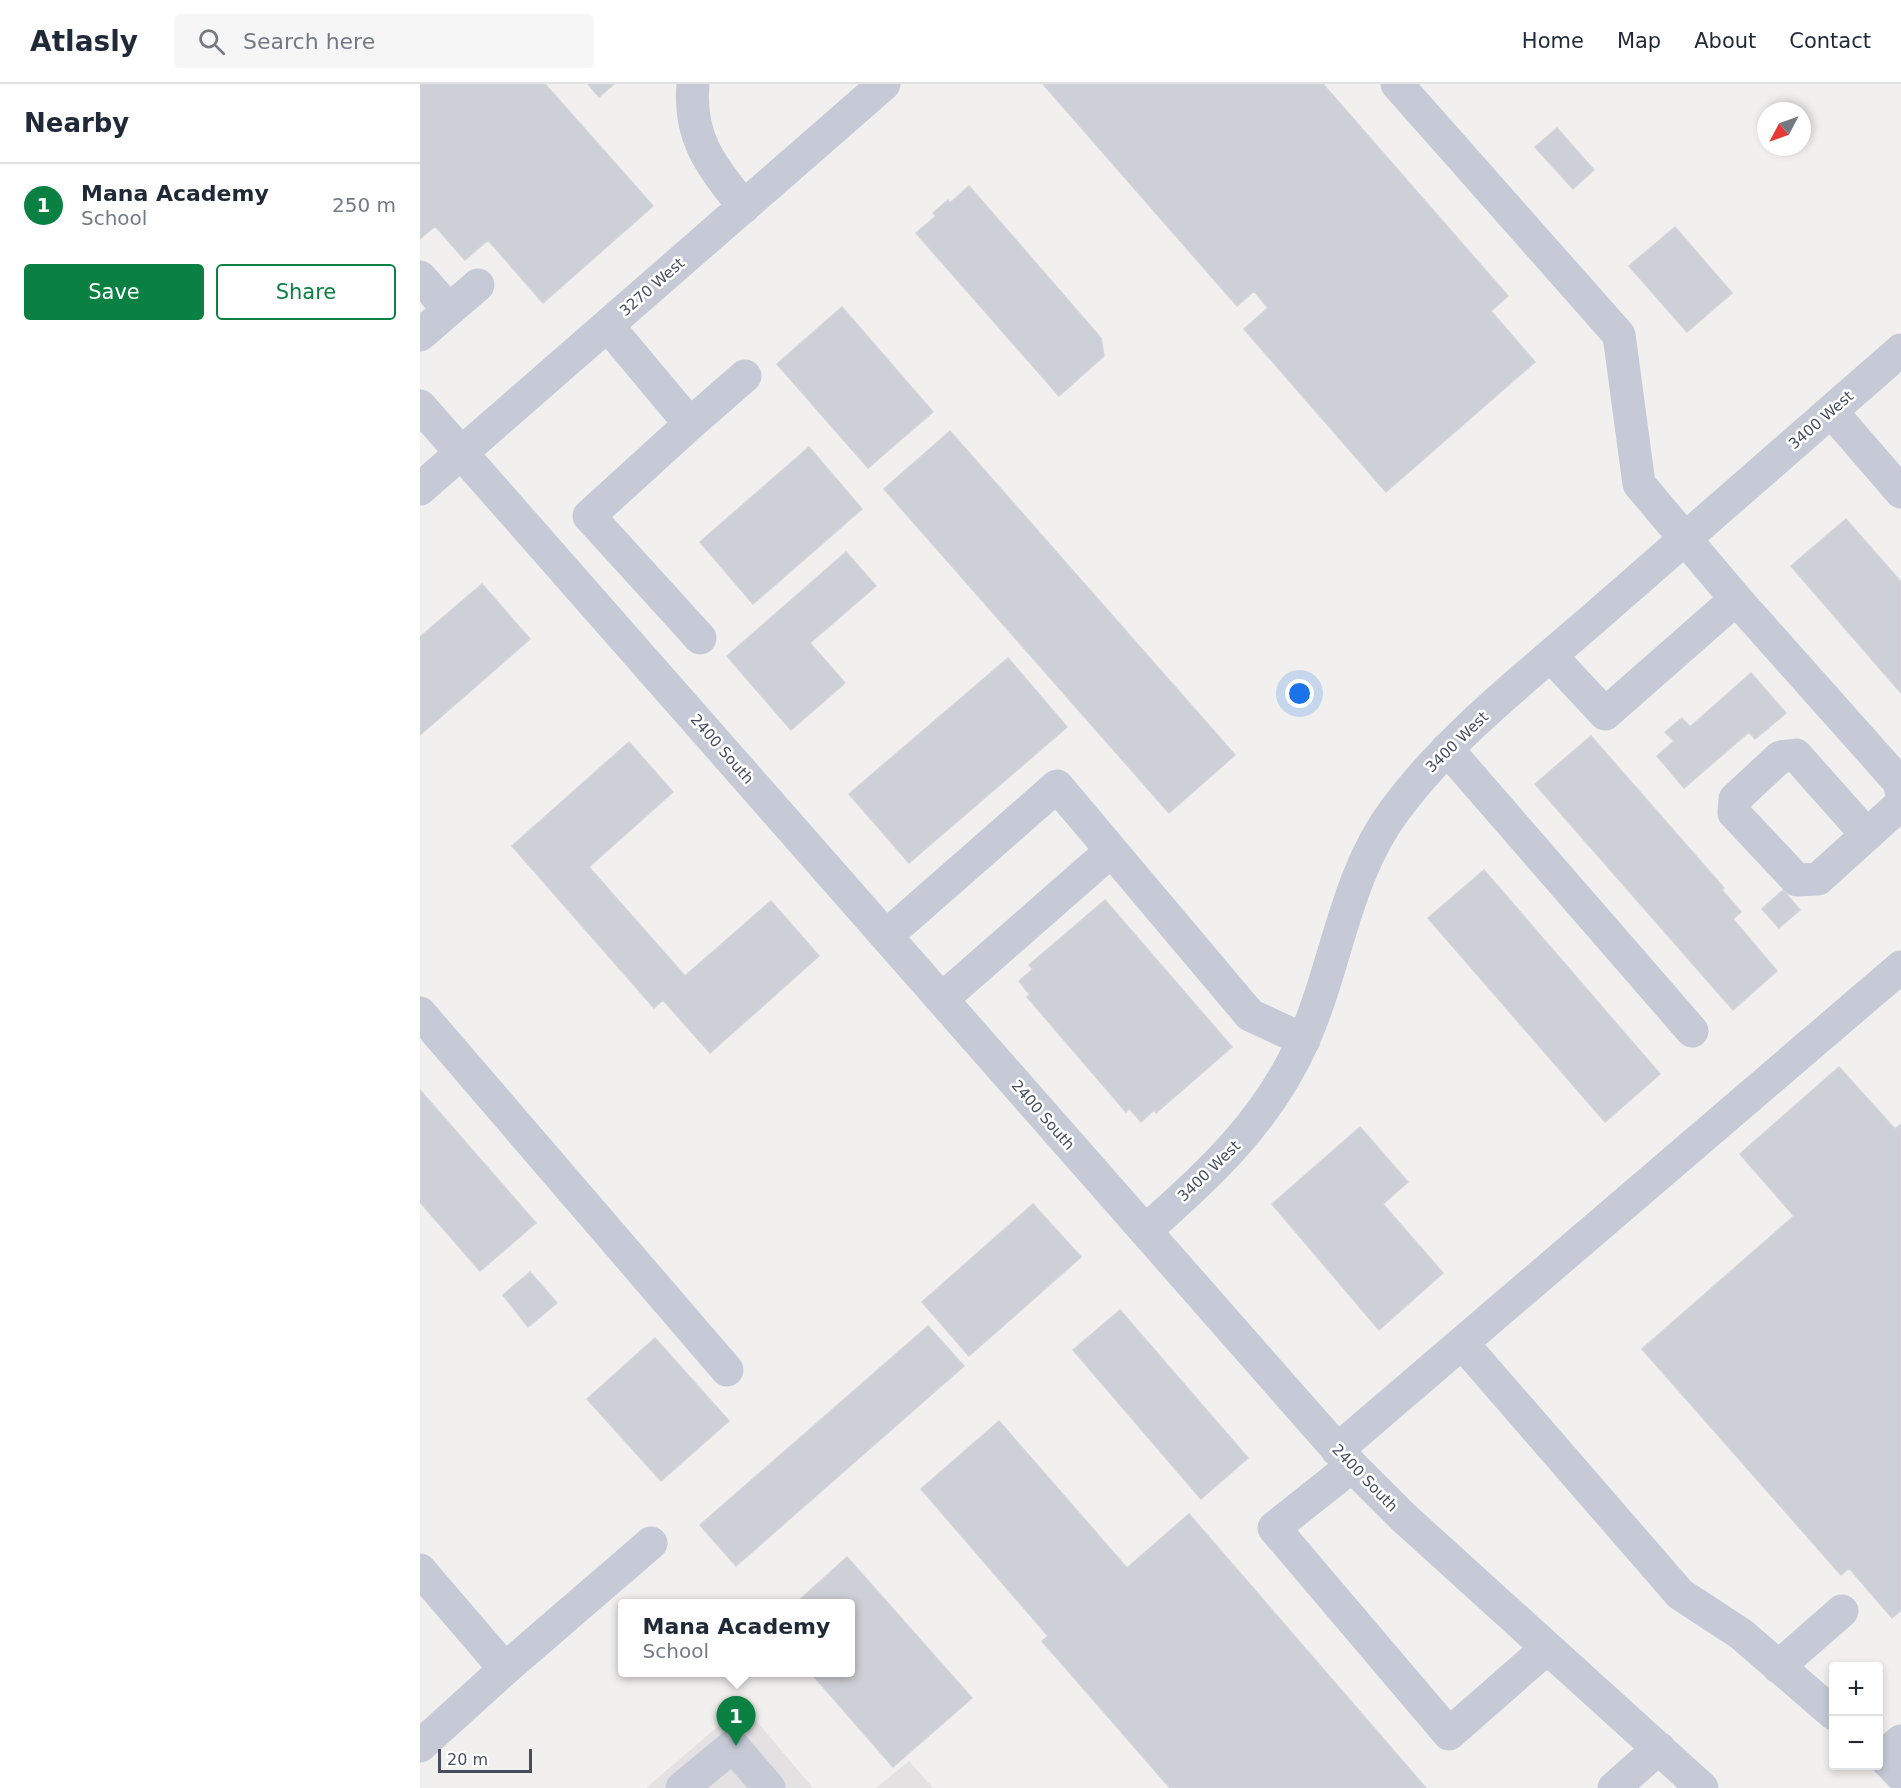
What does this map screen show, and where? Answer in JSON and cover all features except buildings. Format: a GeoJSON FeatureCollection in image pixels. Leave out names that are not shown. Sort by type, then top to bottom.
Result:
{"type":"FeatureCollection","features":[{"type":"Feature","properties":{"kind":"street"},"geometry":{"type":"LineString","coordinates":[[693,84],[693,118],[703,151],[744,207]]}},
{"type":"Feature","properties":{"kind":"street","name":"3270 West"},"geometry":{"type":"LineString","coordinates":[[420,489],[884,84]]}},
{"type":"Feature","properties":{"kind":"street"},"geometry":{"type":"LineString","coordinates":[[1397,84],[1619,335],[1639,484],[1736,599],[1899,782],[1901,791]]}},
{"type":"Feature","properties":{"kind":"street"},"geometry":{"type":"LineString","coordinates":[[420,277],[449,310]]}},
{"type":"Feature","properties":{"kind":"street"},"geometry":{"type":"LineString","coordinates":[[420,335],[478,285]]}},
{"type":"Feature","properties":{"kind":"street"},"geometry":{"type":"LineString","coordinates":[[608,326],[690,424]]}},
{"type":"Feature","properties":{"kind":"street","name":"3400 West"},"geometry":{"type":"LineString","coordinates":[[1145,1231],[1210,1173],[1239,1143],[1264,1112],[1304,1040],[1319,999],[1337,936],[1374,845],[1393,812],[1447,749],[1901,350]]}},
{"type":"Feature","properties":{"kind":"street"},"geometry":{"type":"LineString","coordinates":[[700,639],[589,516],[745,376]]}},
{"type":"Feature","properties":{"kind":"street","name":"2400 South"},"geometry":{"type":"LineString","coordinates":[[420,406],[1344,1458],[1402,1516],[1702,1788]]}},
{"type":"Feature","properties":{"kind":"street"},"geometry":{"type":"LineString","coordinates":[[1832,411],[1901,492]]}},
{"type":"Feature","properties":{"kind":"street"},"geometry":{"type":"LineString","coordinates":[[1551,656],[1605,714],[1736,599]]}},
{"type":"Feature","properties":{"kind":"street"},"geometry":{"type":"LineString","coordinates":[[1447,749],[1692,1031]]}},
{"type":"Feature","properties":{"kind":"street"},"geometry":{"type":"LineString","coordinates":[[886,936],[1057,786],[1250,1015],[1304,1040]]}},
{"type":"Feature","properties":{"kind":"street"},"geometry":{"type":"LineString","coordinates":[[1867,835],[1901,804]]}},
{"type":"Feature","properties":{"kind":"street"},"geometry":{"type":"LineString","coordinates":[[942,999],[1111,851]]}},
{"type":"Feature","properties":{"kind":"street"},"geometry":{"type":"LineString","coordinates":[[1547,1648],[1449,1734],[1274,1528],[1463,1344],[1901,967]]}},
{"type":"Feature","properties":{"kind":"street"},"geometry":{"type":"LineString","coordinates":[[420,1013],[727,1370]]}},
{"type":"Feature","properties":{"kind":"street"},"geometry":{"type":"LineString","coordinates":[[1463,1344],[1680,1594],[1740,1634],[1829,1711]]}},
{"type":"Feature","properties":{"kind":"street"},"geometry":{"type":"LineString","coordinates":[[420,1746],[651,1543]]}},
{"type":"Feature","properties":{"kind":"street"},"geometry":{"type":"LineString","coordinates":[[420,1570],[505,1669]]}},
{"type":"Feature","properties":{"kind":"street"},"geometry":{"type":"LineString","coordinates":[[1778,1666],[1842,1611]]}},
{"type":"Feature","properties":{"kind":"street"},"geometry":{"type":"LineString","coordinates":[[682,1788],[733,1746],[769,1788]]}},
{"type":"Feature","properties":{"kind":"street"},"geometry":{"type":"LineString","coordinates":[[1614,1788],[1659,1748]]}},
{"type":"Feature","properties":{"kind":"shaded area"},"geometry":{"type":"Polygon","coordinates":[[[743,1705],[813,1788],[646,1788],[743,1705]]]}},
{"type":"Feature","properties":{"kind":"shaded area"},"geometry":{"type":"Polygon","coordinates":[[[909,1761],[933,1788],[876,1788],[909,1761]]]}},
{"type":"Feature","properties":{"kind":"place","name":"Mana Academy"},"geometry":{"type":"Point","coordinates":[736,1746]}}]}
